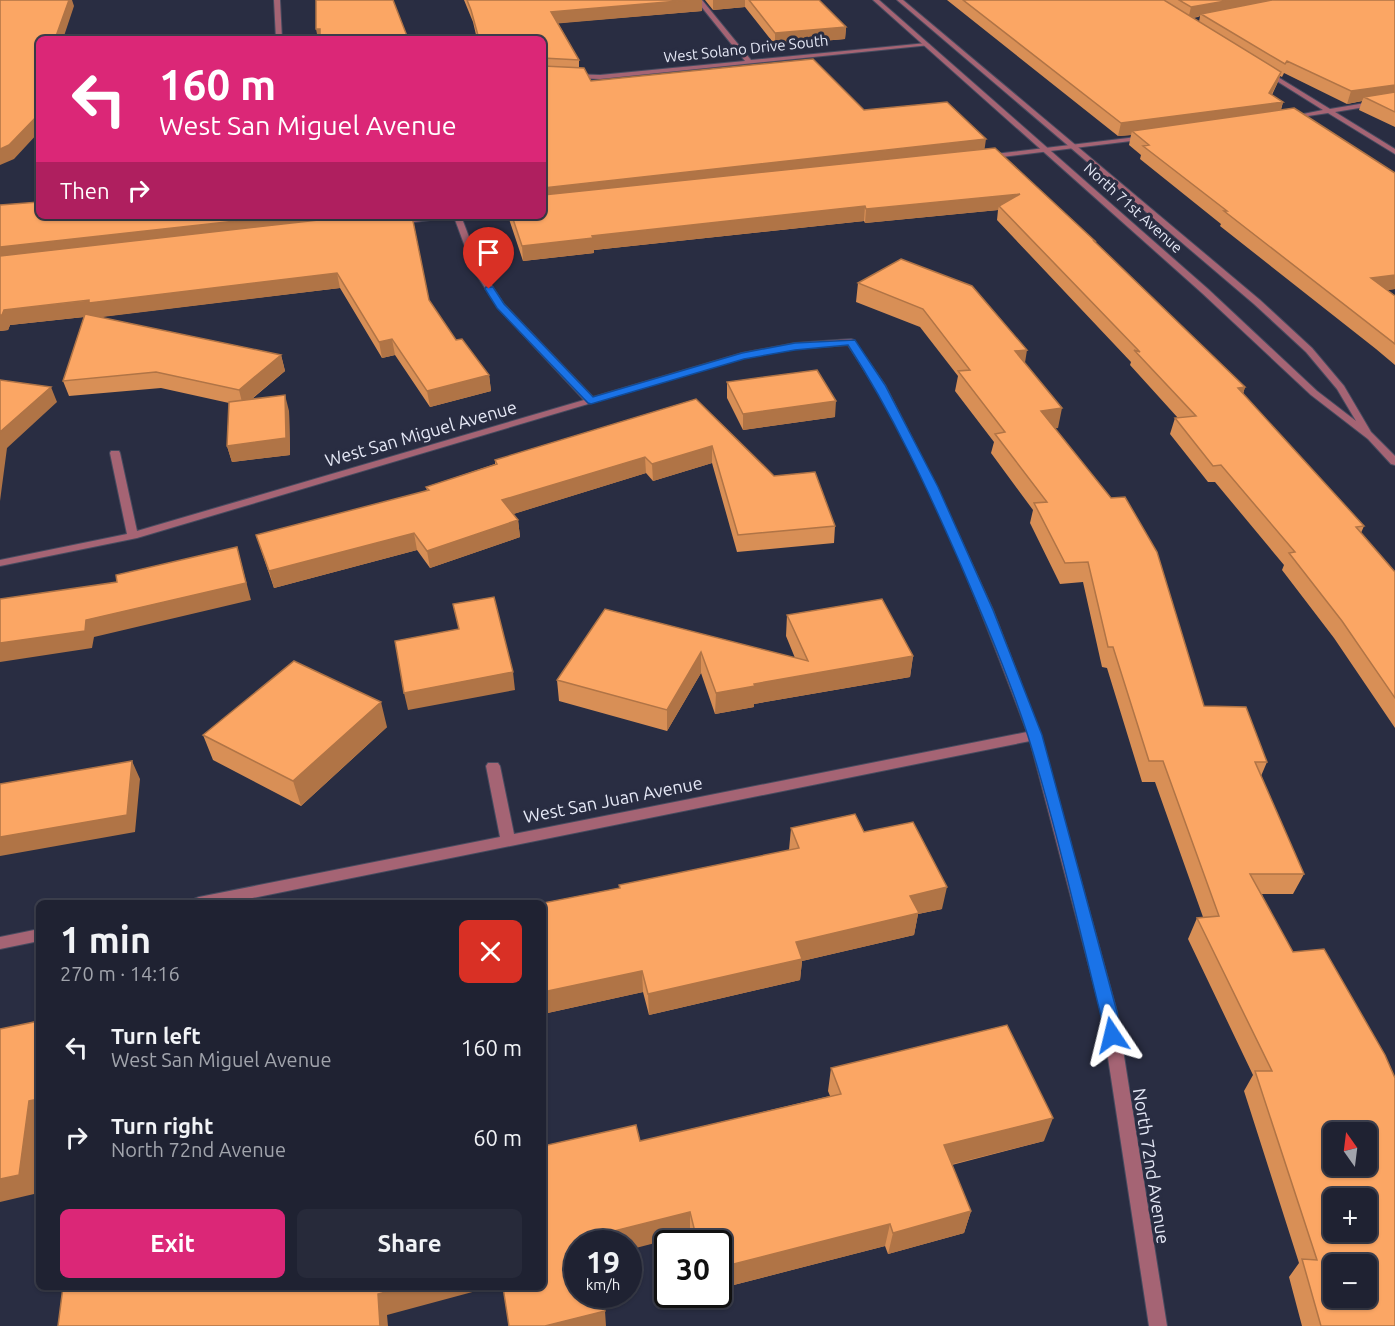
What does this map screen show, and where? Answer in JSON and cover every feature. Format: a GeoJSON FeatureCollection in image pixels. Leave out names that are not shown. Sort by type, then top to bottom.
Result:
{"type":"FeatureCollection","features":[{"type":"Feature","properties":{"kind":"street"},"geometry":{"type":"LineString","coordinates":[[277,0],[279,36]]}},
{"type":"Feature","properties":{"kind":"street"},"geometry":{"type":"LineString","coordinates":[[699,0],[750,63]]}},
{"type":"Feature","properties":{"kind":"street","name":"North 71st Avenue"},"geometry":{"type":"LineString","coordinates":[[876,0],[1205,291],[1314,393],[1371,437],[1395,462]]}},
{"type":"Feature","properties":{"kind":"street","name":"North 71st Avenue"},"geometry":{"type":"LineString","coordinates":[[900,0],[1257,302],[1309,350],[1341,388],[1371,437]]}},
{"type":"Feature","properties":{"kind":"street","name":"West Solano Drive South"},"geometry":{"type":"LineString","coordinates":[[546,75],[600,77],[951,43]]}},
{"type":"Feature","properties":{"kind":"street"},"geometry":{"type":"LineString","coordinates":[[1263,70],[1395,152]]}},
{"type":"Feature","properties":{"kind":"street"},"geometry":{"type":"LineString","coordinates":[[1284,119],[1395,100]]}},
{"type":"Feature","properties":{"kind":"street"},"geometry":{"type":"LineString","coordinates":[[980,158],[1149,137]]}},
{"type":"Feature","properties":{"kind":"street"},"geometry":{"type":"LineString","coordinates":[[392,223],[426,219]]}},
{"type":"Feature","properties":{"kind":"street"},"geometry":{"type":"LineString","coordinates":[[458,219],[478,271],[501,306],[591,401]]}},
{"type":"Feature","properties":{"kind":"street","name":"West San Miguel Avenue"},"geometry":{"type":"LineString","coordinates":[[0,563],[133,536],[742,356],[795,346],[851,342]]}},
{"type":"Feature","properties":{"kind":"street","name":"North 72nd Avenue"},"geometry":{"type":"LineString","coordinates":[[851,342],[880,385],[933,487],[987,610],[1035,735],[1108,1012],[1158,1326]]}},
{"type":"Feature","properties":{"kind":"street"},"geometry":{"type":"LineString","coordinates":[[115,453],[133,536]]}},
{"type":"Feature","properties":{"kind":"street","name":"West San Juan Avenue"},"geometry":{"type":"LineString","coordinates":[[214,900],[1035,735]]}},
{"type":"Feature","properties":{"kind":"street"},"geometry":{"type":"LineString","coordinates":[[493,766],[508,842]]}},
{"type":"Feature","properties":{"kind":"street"},"geometry":{"type":"LineString","coordinates":[[0,943],[36,936]]}},
{"type":"Feature","properties":{"kind":"building"},"geometry":{"type":"Polygon","coordinates":[[[0,0],[69,0],[56,36],[36,36],[36,117],[9,145],[0,149],[0,0]]]}},
{"type":"Feature","properties":{"kind":"building"},"geometry":{"type":"Polygon","coordinates":[[[316,0],[393,0],[407,36],[320,36],[320,29],[316,29],[316,0]]]}},
{"type":"Feature","properties":{"kind":"building"},"geometry":{"type":"Polygon","coordinates":[[[467,0],[690,0],[551,12],[579,60],[546,58],[546,36],[478,36],[467,0]]]}},
{"type":"Feature","properties":{"kind":"building"},"geometry":{"type":"Polygon","coordinates":[[[749,0],[819,0],[846,27],[775,33],[749,0]]]}},
{"type":"Feature","properties":{"kind":"building"},"geometry":{"type":"Polygon","coordinates":[[[963,0],[1164,0],[1281,72],[1269,93],[1283,102],[1121,123],[963,0]]]}},
{"type":"Feature","properties":{"kind":"building"},"geometry":{"type":"Polygon","coordinates":[[[1179,0],[1231,0],[1191,7],[1179,0]]]}},
{"type":"Feature","properties":{"kind":"building"},"geometry":{"type":"Polygon","coordinates":[[[1272,0],[1395,0],[1395,85],[1351,91],[1287,61],[1285,64],[1201,14],[1272,0]]]}},
{"type":"Feature","properties":{"kind":"building"},"geometry":{"type":"Polygon","coordinates":[[[813,59],[864,110],[947,102],[986,139],[546,188],[546,66],[584,68],[591,81],[813,59]]]}},
{"type":"Feature","properties":{"kind":"building"},"geometry":{"type":"Polygon","coordinates":[[[1395,92],[1395,112],[1364,97],[1395,92]]]}},
{"type":"Feature","properties":{"kind":"building"},"geometry":{"type":"Polygon","coordinates":[[[1294,108],[1395,173],[1395,275],[1371,278],[1395,296],[1395,344],[1143,146],[1149,145],[1132,131],[1294,108]]]}},
{"type":"Feature","properties":{"kind":"building"},"geometry":{"type":"Polygon","coordinates":[[[995,148],[1095,241],[1245,387],[1238,388],[1364,526],[1356,527],[1395,572],[1395,698],[1342,621],[1289,553],[1295,552],[1221,465],[1213,466],[1175,418],[1196,416],[1134,350],[1140,352],[999,206],[1020,194],[866,209],[865,206],[592,236],[593,238],[522,246],[513,219],[546,219],[546,195],[995,148]]]}},
{"type":"Feature","properties":{"kind":"building"},"geometry":{"type":"Polygon","coordinates":[[[36,202],[36,219],[254,219],[0,247],[0,205],[36,202]]]}},
{"type":"Feature","properties":{"kind":"building"},"geometry":{"type":"Polygon","coordinates":[[[327,219],[413,219],[429,300],[456,340],[462,339],[489,375],[427,391],[392,339],[379,342],[337,273],[89,303],[89,300],[4,310],[0,315],[0,256],[327,219]]]}},
{"type":"Feature","properties":{"kind":"building"},"geometry":{"type":"Polygon","coordinates":[[[901,259],[972,286],[1027,350],[1015,351],[1062,408],[1041,411],[1111,498],[1125,497],[1157,552],[1204,706],[1246,707],[1267,762],[1255,762],[1304,874],[1250,874],[1293,952],[1324,949],[1385,1055],[1395,1078],[1395,1326],[1321,1326],[1302,1259],[1317,1260],[1255,1071],[1272,1071],[1197,918],[1219,916],[1163,761],[1149,761],[1113,647],[1108,647],[1088,562],[1065,563],[1034,503],[1047,502],[995,434],[1005,432],[958,371],[970,370],[923,309],[858,283],[901,259]]]}},
{"type":"Feature","properties":{"kind":"building"},"geometry":{"type":"Polygon","coordinates":[[[85,314],[281,355],[239,390],[156,372],[63,381],[85,314]]]}},
{"type":"Feature","properties":{"kind":"building"},"geometry":{"type":"Polygon","coordinates":[[[817,370],[836,401],[743,414],[727,382],[817,370]]]}},
{"type":"Feature","properties":{"kind":"building"},"geometry":{"type":"Polygon","coordinates":[[[0,380],[51,387],[0,432],[0,380]]]}},
{"type":"Feature","properties":{"kind":"building"},"geometry":{"type":"Polygon","coordinates":[[[285,395],[286,438],[227,446],[229,402],[285,395]]]}},
{"type":"Feature","properties":{"kind":"building"},"geometry":{"type":"Polygon","coordinates":[[[696,399],[774,476],[815,472],[835,526],[738,535],[712,446],[652,464],[645,457],[502,500],[518,520],[427,551],[414,533],[269,571],[256,535],[429,490],[426,487],[497,464],[495,460],[696,399]]]}},
{"type":"Feature","properties":{"kind":"building"},"geometry":{"type":"Polygon","coordinates":[[[237,547],[246,583],[86,620],[85,631],[0,643],[0,599],[117,582],[116,575],[237,547]]]}},
{"type":"Feature","properties":{"kind":"building"},"geometry":{"type":"Polygon","coordinates":[[[494,597],[513,672],[404,693],[395,641],[459,629],[453,604],[494,597]]]}},
{"type":"Feature","properties":{"kind":"building"},"geometry":{"type":"Polygon","coordinates":[[[882,599],[913,656],[754,684],[755,686],[716,693],[701,652],[667,710],[557,680],[605,609],[808,661],[787,615],[882,599]]]}},
{"type":"Feature","properties":{"kind":"building"},"geometry":{"type":"Polygon","coordinates":[[[294,661],[381,702],[293,781],[203,735],[294,661]]]}},
{"type":"Feature","properties":{"kind":"building"},"geometry":{"type":"Polygon","coordinates":[[[132,761],[127,815],[0,837],[0,784],[132,761]]]}},
{"type":"Feature","properties":{"kind":"building"},"geometry":{"type":"Polygon","coordinates":[[[855,814],[864,832],[913,822],[947,887],[910,896],[919,913],[796,942],[802,959],[648,994],[642,971],[546,991],[546,902],[799,848],[791,828],[855,814]]]}},
{"type":"Feature","properties":{"kind":"building"},"geometry":{"type":"Polygon","coordinates":[[[36,1022],[36,1100],[29,1101],[19,1175],[0,1179],[0,1029],[36,1022]]]}},
{"type":"Feature","properties":{"kind":"building"},"geometry":{"type":"Polygon","coordinates":[[[1007,1025],[1053,1118],[944,1145],[971,1211],[893,1233],[890,1224],[732,1264],[732,1230],[694,1230],[690,1212],[618,1230],[564,1230],[564,1308],[604,1308],[605,1311],[545,1326],[509,1326],[503,1290],[546,1290],[546,1145],[636,1125],[640,1141],[841,1094],[831,1068],[1007,1025]]]}},
{"type":"Feature","properties":{"kind":"building"},"geometry":{"type":"Polygon","coordinates":[[[63,1290],[393,1290],[378,1294],[380,1326],[58,1326],[63,1290]]]}},
{"type":"Feature","properties":{"kind":"route"},"geometry":{"type":"LineString","coordinates":[[489,289],[501,306],[539,348],[591,401],[742,356],[795,346],[851,342],[880,385],[933,487],[987,610],[1035,735],[1072,868],[1112,1035]]}}]}
